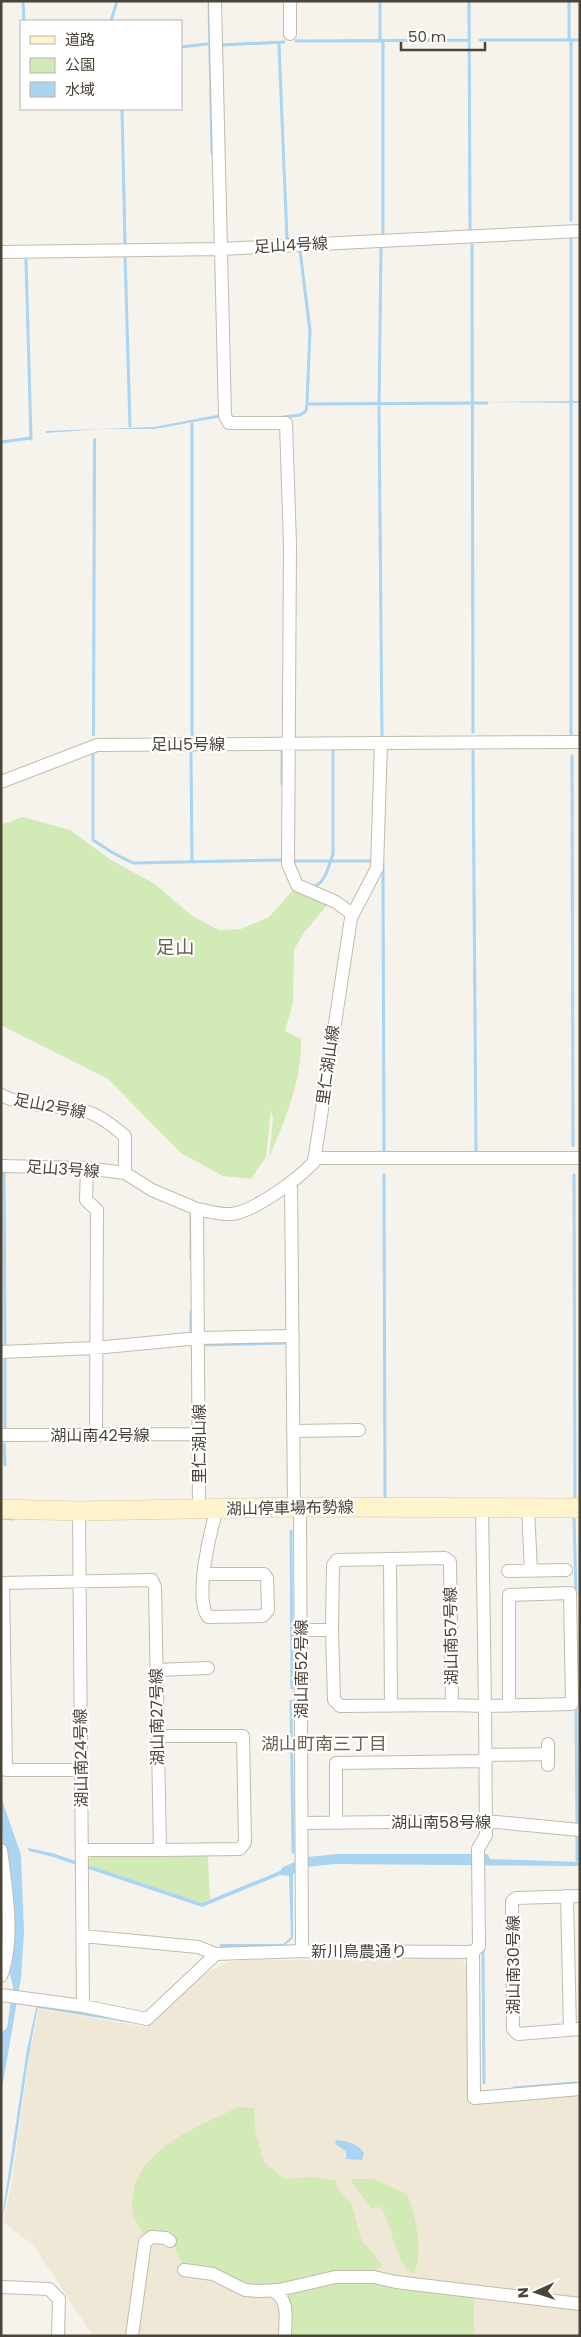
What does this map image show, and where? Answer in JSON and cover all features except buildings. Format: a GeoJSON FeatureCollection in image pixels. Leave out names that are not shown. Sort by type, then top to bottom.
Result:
{"type":"FeatureCollection","features":[{"type":"Feature","properties":{"kind":"main road","name":"湖山停車場布勢線"},"geometry":{"type":"LineString","coordinates":[[1,1509],[79,1511],[297,1507],[580,1508]]}},
{"type":"Feature","properties":{"kind":"street"},"geometry":{"type":"LineString","coordinates":[[215,1],[225,416],[229,424],[286,423],[290,545],[288,864],[297,885],[336,902],[352,914]]}},
{"type":"Feature","properties":{"kind":"street"},"geometry":{"type":"LineString","coordinates":[[290,1],[290,34]]}},
{"type":"Feature","properties":{"kind":"street","name":"足山4号線"},"geometry":{"type":"LineString","coordinates":[[1,252],[221,249],[580,231]]}},
{"type":"Feature","properties":{"kind":"street"},"geometry":{"type":"LineString","coordinates":[[381,743],[580,742]]}},
{"type":"Feature","properties":{"kind":"street","name":"足山5号線"},"geometry":{"type":"LineString","coordinates":[[1,782],[97,745],[381,743]]}},
{"type":"Feature","properties":{"kind":"street","name":"里仁湖山線"},"geometry":{"type":"LineString","coordinates":[[314,1158],[352,914],[377,868],[381,743]]}},
{"type":"Feature","properties":{"kind":"street","name":"足山2号線"},"geometry":{"type":"LineString","coordinates":[[1,1095],[18,1103],[68,1108],[92,1114],[106,1121],[125,1136],[127,1152],[125,1173]]}},
{"type":"Feature","properties":{"kind":"street"},"geometry":{"type":"LineString","coordinates":[[125,1173],[152,1190],[197,1209],[231,1214],[291,1182],[310,1166],[314,1158],[580,1158]]}},
{"type":"Feature","properties":{"kind":"street","name":"足山3号線"},"geometry":{"type":"LineString","coordinates":[[1,1166],[87,1168],[125,1173]]}},
{"type":"Feature","properties":{"kind":"street"},"geometry":{"type":"LineString","coordinates":[[87,1168],[86,1200],[97,1210],[96,1434]]}},
{"type":"Feature","properties":{"kind":"street","name":"湖山南52号線"},"geometry":{"type":"LineString","coordinates":[[291,1182],[294,1431],[301,1630],[302,1951]]}},
{"type":"Feature","properties":{"kind":"street","name":"里仁湖山線"},"geometry":{"type":"LineString","coordinates":[[197,1209],[198,1434],[208,1509],[209,1535],[203,1574],[204,1611],[208,1617],[263,1616],[268,1610],[267,1578],[264,1574],[203,1574]]}},
{"type":"Feature","properties":{"kind":"street"},"geometry":{"type":"LineString","coordinates":[[1,1352],[95,1348],[199,1338],[293,1336]]}},
{"type":"Feature","properties":{"kind":"street"},"geometry":{"type":"LineString","coordinates":[[294,1431],[359,1430]]}},
{"type":"Feature","properties":{"kind":"street","name":"湖山南42号線"},"geometry":{"type":"LineString","coordinates":[[1,1435],[198,1434]]}},
{"type":"Feature","properties":{"kind":"street"},"geometry":{"type":"LineString","coordinates":[[482,1508],[486,1835],[478,1849],[479,1946],[473,1952],[474,2098],[580,2089]]}},
{"type":"Feature","properties":{"kind":"street"},"geometry":{"type":"LineString","coordinates":[[528,1508],[531,1571]]}},
{"type":"Feature","properties":{"kind":"street","name":"湖山南24号線"},"geometry":{"type":"LineString","coordinates":[[79,1511],[83,2006]]}},
{"type":"Feature","properties":{"kind":"street","name":"湖山南57号線"},"geometry":{"type":"LineString","coordinates":[[445,1558],[450,1562],[452,1705],[340,1706],[334,1700],[333,1565],[337,1560],[390,1559],[445,1558]]}},
{"type":"Feature","properties":{"kind":"street"},"geometry":{"type":"LineString","coordinates":[[390,1559],[391,1706]]}},
{"type":"Feature","properties":{"kind":"street"},"geometry":{"type":"LineString","coordinates":[[508,1571],[566,1570]]}},
{"type":"Feature","properties":{"kind":"street","name":"湖山南27号線"},"geometry":{"type":"LineString","coordinates":[[80,1581],[152,1580],[155,1586],[160,1850]]}},
{"type":"Feature","properties":{"kind":"street"},"geometry":{"type":"LineString","coordinates":[[80,1581],[2,1582],[3,1768],[81,1770]]}},
{"type":"Feature","properties":{"kind":"street"},"geometry":{"type":"LineString","coordinates":[[452,1705],[509,1706],[572,1704],[570,1593],[509,1595],[509,1706]]}},
{"type":"Feature","properties":{"kind":"street"},"geometry":{"type":"LineString","coordinates":[[301,1630],[332,1630]]}},
{"type":"Feature","properties":{"kind":"street"},"geometry":{"type":"LineString","coordinates":[[156,1670],[208,1668]]}},
{"type":"Feature","properties":{"kind":"street"},"geometry":{"type":"LineString","coordinates":[[82,1850],[240,1849],[245,1842],[243,1736],[158,1736]]}},
{"type":"Feature","properties":{"kind":"street"},"geometry":{"type":"LineString","coordinates":[[336,1822],[336,1763],[548,1754]]}},
{"type":"Feature","properties":{"kind":"street","name":"湖山南58号線"},"geometry":{"type":"LineString","coordinates":[[302,1823],[486,1821],[580,1830]]}},
{"type":"Feature","properties":{"kind":"street"},"geometry":{"type":"LineString","coordinates":[[1,1850],[7,1945],[6,1965],[1,1976]]}},
{"type":"Feature","properties":{"kind":"street"},"geometry":{"type":"LineString","coordinates":[[574,1896],[575,2029]]}},
{"type":"Feature","properties":{"kind":"street","name":"湖山南30号線"},"geometry":{"type":"LineString","coordinates":[[574,1896],[516,1898],[512,1901],[513,2029],[518,2034],[575,2029]]}},
{"type":"Feature","properties":{"kind":"street","name":"新川鳥農通り"},"geometry":{"type":"LineString","coordinates":[[83,1936],[198,1947],[216,1954],[302,1951],[473,1952]]}},
{"type":"Feature","properties":{"kind":"street"},"geometry":{"type":"LineString","coordinates":[[1,1995],[83,2006],[147,2019],[216,1954]]}},
{"type":"Feature","properties":{"kind":"street"},"geometry":{"type":"LineString","coordinates":[[132,2336],[145,2242],[152,2237],[166,2238],[170,2241]]}},
{"type":"Feature","properties":{"kind":"street"},"geometry":{"type":"LineString","coordinates":[[184,2270],[213,2274],[245,2290],[272,2291],[335,2277],[374,2277],[396,2282],[580,2304]]}},
{"type":"Feature","properties":{"kind":"street"},"geometry":{"type":"LineString","coordinates":[[1,2288],[49,2289],[59,2299],[58,2336]]}},
{"type":"Feature","properties":{"kind":"street"},"geometry":{"type":"LineString","coordinates":[[272,2291],[280,2294],[284,2301],[286,2336]]}},
{"type":"Feature","properties":{"kind":"shaded area"},"geometry":{"type":"Polygon","coordinates":[[[461,1959],[469,1968],[471,2102],[580,2094],[580,2336],[93,2336],[33,2245],[3,2222],[11,2188],[30,2051],[39,2009],[147,2027],[207,1973],[225,1963],[245,1960],[461,1959]]]}},
{"type":"Feature","properties":{"kind":"green space"},"geometry":{"type":"Polygon","coordinates":[[[23,817],[70,830],[111,860],[155,884],[192,916],[219,930],[241,929],[269,917],[295,888],[329,903],[303,934],[294,950],[293,1003],[285,1031],[301,1039],[299,1070],[286,1115],[269,1158],[273,1119],[271,1109],[266,1157],[251,1179],[223,1176],[181,1153],[108,1079],[1,1025],[1,825],[23,817]]]}},
{"type":"Feature","properties":{"kind":"green space"},"geometry":{"type":"Polygon","coordinates":[[[208,1856],[210,1899],[202,1903],[88,1865],[87,1861],[91,1857],[208,1856]]]}},
{"type":"Feature","properties":{"kind":"green space"},"geometry":{"type":"Polygon","coordinates":[[[239,2107],[254,2108],[255,2132],[264,2162],[285,2179],[312,2177],[335,2180],[339,2191],[352,2205],[361,2239],[383,2266],[369,2272],[261,2289],[183,2267],[173,2242],[147,2235],[139,2228],[133,2213],[132,2202],[139,2175],[149,2162],[161,2150],[192,2129],[239,2107]]]}},
{"type":"Feature","properties":{"kind":"green space"},"geometry":{"type":"Polygon","coordinates":[[[350,2179],[373,2179],[407,2194],[416,2223],[419,2244],[414,2274],[402,2262],[381,2207],[371,2208],[350,2179]]]}},
{"type":"Feature","properties":{"kind":"green space"},"geometry":{"type":"Polygon","coordinates":[[[341,2279],[474,2294],[474,2336],[290,2336],[288,2291],[341,2279]]]}},
{"type":"Feature","properties":{"kind":"water"},"geometry":{"type":"Polygon","coordinates":[[[580,401],[580,403],[482,402],[580,401]]]}},
{"type":"Feature","properties":{"kind":"water"},"geometry":{"type":"Polygon","coordinates":[[[222,414],[222,417],[154,429],[102,429],[46,433],[46,431],[154,427],[222,414]]]}},
{"type":"Feature","properties":{"kind":"water"},"geometry":{"type":"Polygon","coordinates":[[[96,438],[95,736],[92,736],[93,439],[96,438]]]}},
{"type":"Feature","properties":{"kind":"water"},"geometry":{"type":"Polygon","coordinates":[[[1,1797],[21,1855],[24,1932],[21,1978],[1,2094],[1,2033],[7,2028],[13,1986],[8,1967],[1,1797]]]}},
{"type":"Feature","properties":{"kind":"water"},"geometry":{"type":"Polygon","coordinates":[[[28,1848],[52,1853],[202,1903],[280,1871],[283,1867],[307,1857],[338,1854],[488,1854],[490,1859],[580,1862],[580,1866],[335,1864],[306,1867],[293,1874],[293,1938],[284,1946],[221,1947],[219,1944],[283,1944],[291,1937],[289,1876],[280,1875],[202,1907],[53,1857],[29,1851],[28,1848]]]}},
{"type":"Feature","properties":{"kind":"water"},"geometry":{"type":"Polygon","coordinates":[[[37,2004],[129,2020],[132,2023],[38,2008],[12,2170],[1,2224],[27,2049],[37,2004]]]}},
{"type":"Feature","properties":{"kind":"water"},"geometry":{"type":"Polygon","coordinates":[[[336,2140],[356,2145],[364,2154],[362,2160],[346,2159],[346,2151],[335,2144],[336,2140]]]}},
{"type":"Feature","properties":{"kind":"waterway"},"geometry":{"type":"LineString","coordinates":[[23,1],[24,20]]}},
{"type":"Feature","properties":{"kind":"waterway"},"geometry":{"type":"LineString","coordinates":[[111,20],[117,1]]}},
{"type":"Feature","properties":{"kind":"waterway"},"geometry":{"type":"LineString","coordinates":[[209,1],[212,153]]}},
{"type":"Feature","properties":{"kind":"waterway"},"geometry":{"type":"LineString","coordinates":[[380,1],[380,39]]}},
{"type":"Feature","properties":{"kind":"waterway"},"geometry":{"type":"LineString","coordinates":[[469,1],[470,231]]}},
{"type":"Feature","properties":{"kind":"waterway"},"geometry":{"type":"LineString","coordinates":[[569,1],[569,40]]}},
{"type":"Feature","properties":{"kind":"waterway"},"geometry":{"type":"LineString","coordinates":[[296,41],[469,40]]}},
{"type":"Feature","properties":{"kind":"waterway"},"geometry":{"type":"LineString","coordinates":[[480,40],[580,40]]}},
{"type":"Feature","properties":{"kind":"waterway"},"geometry":{"type":"LineString","coordinates":[[571,40],[571,220]]}},
{"type":"Feature","properties":{"kind":"waterway"},"geometry":{"type":"LineString","coordinates":[[383,41],[383,236],[386,236]]}},
{"type":"Feature","properties":{"kind":"waterway"},"geometry":{"type":"LineString","coordinates":[[220,45],[284,42]]}},
{"type":"Feature","properties":{"kind":"waterway"},"geometry":{"type":"LineString","coordinates":[[182,47],[207,44]]}},
{"type":"Feature","properties":{"kind":"waterway"},"geometry":{"type":"LineString","coordinates":[[279,45],[287,240]]}},
{"type":"Feature","properties":{"kind":"waterway"},"geometry":{"type":"LineString","coordinates":[[122,110],[125,244]]}},
{"type":"Feature","properties":{"kind":"waterway"},"geometry":{"type":"LineString","coordinates":[[288,239],[307,238]]}},
{"type":"Feature","properties":{"kind":"waterway"},"geometry":{"type":"LineString","coordinates":[[571,238],[571,734]]}},
{"type":"Feature","properties":{"kind":"waterway"},"geometry":{"type":"LineString","coordinates":[[472,245],[473,732]]}},
{"type":"Feature","properties":{"kind":"waterway"},"geometry":{"type":"LineString","coordinates":[[381,248],[379,409],[382,736]]}},
{"type":"Feature","properties":{"kind":"waterway"},"geometry":{"type":"LineString","coordinates":[[300,250],[310,331],[307,402]]}},
{"type":"Feature","properties":{"kind":"waterway"},"geometry":{"type":"LineString","coordinates":[[125,255],[130,426]]}},
{"type":"Feature","properties":{"kind":"waterway"},"geometry":{"type":"LineString","coordinates":[[26,260],[31,439]]}},
{"type":"Feature","properties":{"kind":"waterway"},"geometry":{"type":"LineString","coordinates":[[283,417],[300,415],[306,411],[307,404],[487,403]]}},
{"type":"Feature","properties":{"kind":"waterway"},"geometry":{"type":"LineString","coordinates":[[192,424],[192,739]]}},
{"type":"Feature","properties":{"kind":"waterway"},"geometry":{"type":"LineString","coordinates":[[1,442],[31,438]]}},
{"type":"Feature","properties":{"kind":"waterway"},"geometry":{"type":"LineString","coordinates":[[93,751],[93,840],[113,853],[133,863],[283,860]]}},
{"type":"Feature","properties":{"kind":"waterway"},"geometry":{"type":"LineString","coordinates":[[282,751],[282,784]]}},
{"type":"Feature","properties":{"kind":"waterway"},"geometry":{"type":"LineString","coordinates":[[314,887],[321,882],[326,874],[333,854],[333,751]]}},
{"type":"Feature","properties":{"kind":"waterway"},"geometry":{"type":"LineString","coordinates":[[473,751],[476,1151]]}},
{"type":"Feature","properties":{"kind":"waterway"},"geometry":{"type":"LineString","coordinates":[[191,752],[192,862]]}},
{"type":"Feature","properties":{"kind":"waterway"},"geometry":{"type":"LineString","coordinates":[[572,756],[573,1146]]}},
{"type":"Feature","properties":{"kind":"waterway"},"geometry":{"type":"LineString","coordinates":[[292,861],[373,861]]}},
{"type":"Feature","properties":{"kind":"waterway"},"geometry":{"type":"LineString","coordinates":[[383,865],[384,1154]]}},
{"type":"Feature","properties":{"kind":"waterway"},"geometry":{"type":"LineString","coordinates":[[4,1168],[5,1349]]}},
{"type":"Feature","properties":{"kind":"waterway"},"geometry":{"type":"LineString","coordinates":[[384,1175],[385,1502]]}},
{"type":"Feature","properties":{"kind":"waterway"},"geometry":{"type":"LineString","coordinates":[[574,1175],[575,1501]]}},
{"type":"Feature","properties":{"kind":"waterway"},"geometry":{"type":"LineString","coordinates":[[191,1214],[191,1259]]}},
{"type":"Feature","properties":{"kind":"waterway"},"geometry":{"type":"LineString","coordinates":[[191,1312],[191,1332]]}},
{"type":"Feature","properties":{"kind":"waterway"},"geometry":{"type":"LineString","coordinates":[[201,1345],[288,1343]]}},
{"type":"Feature","properties":{"kind":"waterway"},"geometry":{"type":"LineString","coordinates":[[5,1358],[5,1430]]}},
{"type":"Feature","properties":{"kind":"waterway"},"geometry":{"type":"LineString","coordinates":[[4,1444],[5,1465]]}},
{"type":"Feature","properties":{"kind":"waterway"},"geometry":{"type":"LineString","coordinates":[[574,1515],[576,1594]]}},
{"type":"Feature","properties":{"kind":"waterway"},"geometry":{"type":"LineString","coordinates":[[1,1518],[13,1519]]}},
{"type":"Feature","properties":{"kind":"waterway"},"geometry":{"type":"LineString","coordinates":[[291,1531],[292,1688]]}},
{"type":"Feature","properties":{"kind":"waterway"},"geometry":{"type":"LineString","coordinates":[[291,1701],[293,1852]]}},
{"type":"Feature","properties":{"kind":"waterway"},"geometry":{"type":"LineString","coordinates":[[576,1706],[577,1827]]}},
{"type":"Feature","properties":{"kind":"waterway"},"geometry":{"type":"LineString","coordinates":[[577,1833],[577,1860]]}},
{"type":"Feature","properties":{"kind":"waterway"},"geometry":{"type":"LineString","coordinates":[[483,1950],[484,2083]]}},
{"type":"Feature","properties":{"kind":"waterway"},"geometry":{"type":"LineString","coordinates":[[514,2088],[575,2083]]}},
{"type":"Feature","properties":{"kind":"district","name":"足山"},"geometry":{"type":"Point","coordinates":[175,947]}},
{"type":"Feature","properties":{"kind":"district","name":"湖山町南三丁目"},"geometry":{"type":"Point","coordinates":[324,1743]}}]}
